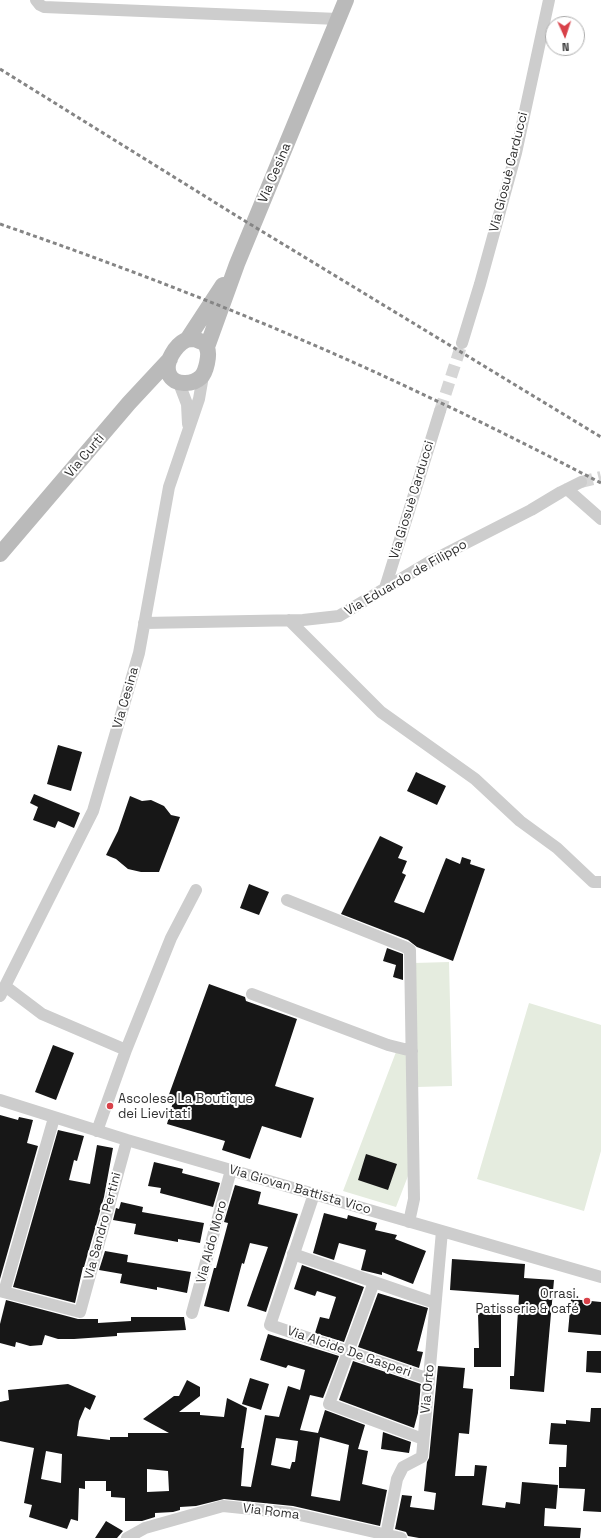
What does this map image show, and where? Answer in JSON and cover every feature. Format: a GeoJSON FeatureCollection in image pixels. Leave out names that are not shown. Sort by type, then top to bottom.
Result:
{"type":"FeatureCollection","features":[{"type":"Feature","properties":{"kind":"main road","name":"Via Cesina"},"geometry":{"type":"LineString","coordinates":[[202,376],[208,355],[207,347],[238,264],[346,0]]}},
{"type":"Feature","properties":{"kind":"main road"},"geometry":{"type":"LineString","coordinates":[[187,340],[238,264]]}},
{"type":"Feature","properties":{"kind":"main road"},"geometry":{"type":"LineString","coordinates":[[170,359],[180,344],[187,340],[195,339],[203,342],[207,347]]}},
{"type":"Feature","properties":{"kind":"main road","name":"Via Cesina"},"geometry":{"type":"LineString","coordinates":[[170,359],[168,374],[176,381]]}},
{"type":"Feature","properties":{"kind":"main road","name":"Via Curti"},"geometry":{"type":"LineString","coordinates":[[0,554],[140,391],[170,359]]}},
{"type":"Feature","properties":{"kind":"main road"},"geometry":{"type":"LineString","coordinates":[[140,391],[176,381],[189,383],[198,380],[202,376]]}},
{"type":"Feature","properties":{"kind":"street"},"geometry":{"type":"LineString","coordinates":[[36,0],[40,6],[44,7],[338,19]]}},
{"type":"Feature","properties":{"kind":"street","name":"Via Giosuè Carducci"},"geometry":{"type":"LineString","coordinates":[[462,343],[516,153],[548,0]]}},
{"type":"Feature","properties":{"kind":"street"},"geometry":{"type":"LineString","coordinates":[[188,432],[199,399],[202,376]]}},
{"type":"Feature","properties":{"kind":"street","name":"Via Cesina"},"geometry":{"type":"LineString","coordinates":[[2,991],[93,811],[139,653],[169,487],[188,432],[187,404],[176,381]]}},
{"type":"Feature","properties":{"kind":"street","name":"Via Giosuè Carducci"},"geometry":{"type":"LineString","coordinates":[[385,588],[440,411]]}},
{"type":"Feature","properties":{"kind":"street","name":"Via Eduardo de Filippo"},"geometry":{"type":"LineString","coordinates":[[144,623],[290,620],[339,616],[431,561],[531,510],[581,482]]}},
{"type":"Feature","properties":{"kind":"street"},"geometry":{"type":"LineString","coordinates":[[567,489],[601,519]]}},
{"type":"Feature","properties":{"kind":"street"},"geometry":{"type":"LineString","coordinates":[[290,620],[382,712],[475,779],[520,821],[558,848],[594,882],[601,882]]}},
{"type":"Feature","properties":{"kind":"street"},"geometry":{"type":"LineString","coordinates":[[97,1131],[126,1050],[171,938],[196,890]]}},
{"type":"Feature","properties":{"kind":"street"},"geometry":{"type":"LineString","coordinates":[[287,900],[405,946],[410,950],[414,1199],[409,1222]]}},
{"type":"Feature","properties":{"kind":"street"},"geometry":{"type":"LineString","coordinates":[[2,991],[42,1014],[126,1050]]}},
{"type":"Feature","properties":{"kind":"street"},"geometry":{"type":"LineString","coordinates":[[252,994],[388,1045],[412,1051]]}},
{"type":"Feature","properties":{"kind":"street","name":"Via Giovan Battista Vico"},"geometry":{"type":"LineString","coordinates":[[0,1100],[126,1140],[601,1277]]}},
{"type":"Feature","properties":{"kind":"street"},"geometry":{"type":"LineString","coordinates":[[2,1291],[54,1118]]}},
{"type":"Feature","properties":{"kind":"street","name":"Via Sandro Pertini"},"geometry":{"type":"LineString","coordinates":[[2,1291],[80,1312],[126,1140]]}},
{"type":"Feature","properties":{"kind":"street","name":"Via Aldo Moro"},"geometry":{"type":"LineString","coordinates":[[192,1313],[231,1170]]}},
{"type":"Feature","properties":{"kind":"street"},"geometry":{"type":"LineString","coordinates":[[314,1194],[293,1254],[435,1303]]}},
{"type":"Feature","properties":{"kind":"street","name":"Via Orto"},"geometry":{"type":"LineString","coordinates":[[395,1537],[397,1478],[403,1467],[422,1457],[442,1231]]}},
{"type":"Feature","properties":{"kind":"street","name":"Via Alcide De Gasperi"},"geometry":{"type":"LineString","coordinates":[[293,1254],[270,1324],[429,1379]]}},
{"type":"Feature","properties":{"kind":"street"},"geometry":{"type":"LineString","coordinates":[[374,1282],[329,1404],[423,1439]]}},
{"type":"Feature","properties":{"kind":"street","name":"Via Roma"},"geometry":{"type":"LineString","coordinates":[[127,1538],[145,1528],[223,1506],[291,1513],[395,1537]]}},
{"type":"Feature","properties":{"kind":"shaded area"},"geometry":{"type":"Polygon","coordinates":[[[449,962],[452,1086],[417,1087],[414,963],[449,962]]]}},
{"type":"Feature","properties":{"kind":"shaded area"},"geometry":{"type":"Polygon","coordinates":[[[529,1003],[601,1025],[601,1151],[584,1211],[477,1179],[529,1003]]]}},
{"type":"Feature","properties":{"kind":"shaded area"},"geometry":{"type":"Polygon","coordinates":[[[396,1052],[409,1056],[408,1176],[396,1207],[343,1191],[396,1052]]]}},
{"type":"Feature","properties":{"kind":"building"},"geometry":{"type":"Polygon","coordinates":[[[58,745],[82,752],[71,791],[47,784],[58,745]]]}},
{"type":"Feature","properties":{"kind":"building"},"geometry":{"type":"Polygon","coordinates":[[[416,772],[446,786],[437,805],[407,791],[416,772]]]}},
{"type":"Feature","properties":{"kind":"building"},"geometry":{"type":"Polygon","coordinates":[[[34,794],[80,813],[74,828],[58,821],[55,828],[33,820],[38,807],[30,803],[34,794]]]}},
{"type":"Feature","properties":{"kind":"building"},"geometry":{"type":"Polygon","coordinates":[[[130,796],[142,801],[151,800],[164,806],[171,815],[180,817],[159,872],[141,872],[128,869],[116,859],[106,855],[118,831],[130,796]]]}},
{"type":"Feature","properties":{"kind":"building"},"geometry":{"type":"Polygon","coordinates":[[[380,836],[403,847],[398,858],[407,861],[402,873],[406,875],[394,902],[424,913],[446,858],[460,864],[462,857],[471,860],[470,864],[485,869],[453,961],[417,947],[408,940],[341,914],[380,836]]]}},
{"type":"Feature","properties":{"kind":"building"},"geometry":{"type":"Polygon","coordinates":[[[249,884],[269,892],[259,915],[240,908],[249,884]]]}},
{"type":"Feature","properties":{"kind":"building"},"geometry":{"type":"Polygon","coordinates":[[[387,948],[403,954],[403,980],[393,977],[396,965],[383,961],[387,948]]]}},
{"type":"Feature","properties":{"kind":"building"},"geometry":{"type":"Polygon","coordinates":[[[209,984],[245,997],[246,1001],[297,1019],[275,1086],[314,1098],[301,1138],[262,1126],[250,1159],[222,1150],[225,1141],[167,1124],[173,1102],[167,1100],[209,984]]]}},
{"type":"Feature","properties":{"kind":"building"},"geometry":{"type":"Polygon","coordinates":[[[53,1045],[74,1053],[56,1100],[35,1092],[53,1045]]]}},
{"type":"Feature","properties":{"kind":"building"},"geometry":{"type":"Polygon","coordinates":[[[0,1115],[18,1120],[19,1117],[33,1120],[27,1143],[38,1146],[0,1279],[0,1115]]]}},
{"type":"Feature","properties":{"kind":"building"},"geometry":{"type":"Polygon","coordinates":[[[58,1130],[84,1136],[77,1161],[74,1160],[69,1180],[90,1184],[97,1145],[113,1148],[104,1197],[83,1267],[75,1303],[13,1287],[58,1130]]]}},
{"type":"Feature","properties":{"kind":"building"},"geometry":{"type":"Polygon","coordinates":[[[366,1154],[397,1164],[388,1190],[358,1180],[366,1154]]]}},
{"type":"Feature","properties":{"kind":"building"},"geometry":{"type":"Polygon","coordinates":[[[154,1162],[183,1169],[182,1173],[220,1183],[213,1207],[160,1193],[161,1188],[148,1186],[154,1162]]]}},
{"type":"Feature","properties":{"kind":"building"},"geometry":{"type":"Polygon","coordinates":[[[235,1185],[261,1192],[258,1204],[298,1214],[266,1312],[247,1306],[268,1247],[250,1243],[244,1264],[242,1263],[229,1312],[204,1306],[228,1223],[224,1222],[235,1185]]]}},
{"type":"Feature","properties":{"kind":"building"},"geometry":{"type":"Polygon","coordinates":[[[121,1202],[143,1207],[142,1212],[204,1223],[200,1243],[178,1239],[178,1242],[134,1234],[136,1224],[113,1220],[116,1208],[119,1209],[121,1202]]]}},
{"type":"Feature","properties":{"kind":"building"},"geometry":{"type":"Polygon","coordinates":[[[324,1213],[347,1219],[348,1215],[377,1223],[375,1230],[397,1235],[395,1239],[426,1251],[413,1284],[382,1272],[382,1275],[361,1270],[366,1250],[339,1243],[334,1260],[313,1253],[324,1213]]]}},
{"type":"Feature","properties":{"kind":"building"},"geometry":{"type":"Polygon","coordinates":[[[105,1251],[128,1255],[127,1262],[191,1272],[187,1293],[157,1287],[157,1290],[120,1283],[122,1274],[99,1270],[105,1251]]]}},
{"type":"Feature","properties":{"kind":"building"},"geometry":{"type":"Polygon","coordinates":[[[452,1259],[525,1264],[524,1278],[554,1280],[544,1392],[510,1389],[510,1376],[514,1376],[519,1295],[450,1290],[452,1259]]]}},
{"type":"Feature","properties":{"kind":"building"},"geometry":{"type":"Polygon","coordinates":[[[302,1265],[364,1287],[344,1342],[315,1333],[320,1317],[329,1319],[336,1297],[317,1291],[315,1296],[294,1289],[302,1265]]]}},
{"type":"Feature","properties":{"kind":"building"},"geometry":{"type":"Polygon","coordinates":[[[378,1293],[428,1308],[417,1351],[423,1352],[419,1368],[358,1347],[378,1293]]]}},
{"type":"Feature","properties":{"kind":"building"},"geometry":{"type":"Polygon","coordinates":[[[571,1299],[601,1302],[601,1335],[568,1332],[571,1299]]]}},
{"type":"Feature","properties":{"kind":"building"},"geometry":{"type":"Polygon","coordinates":[[[6,1300],[78,1319],[98,1319],[98,1323],[131,1321],[131,1317],[184,1317],[186,1330],[117,1333],[117,1336],[74,1339],[58,1339],[45,1335],[42,1345],[30,1346],[16,1342],[15,1347],[0,1343],[0,1324],[6,1300]]]}},
{"type":"Feature","properties":{"kind":"building"},"geometry":{"type":"Polygon","coordinates":[[[501,1312],[501,1367],[474,1367],[474,1348],[479,1348],[478,1313],[501,1312]]]}},
{"type":"Feature","properties":{"kind":"building"},"geometry":{"type":"Polygon","coordinates":[[[268,1334],[339,1356],[323,1398],[310,1395],[300,1430],[318,1433],[325,1410],[365,1425],[358,1449],[368,1451],[362,1484],[387,1490],[380,1526],[293,1506],[224,1499],[196,1506],[180,1507],[180,1510],[173,1512],[155,1513],[155,1517],[142,1521],[125,1521],[125,1498],[111,1497],[111,1491],[106,1491],[106,1481],[85,1481],[85,1489],[79,1488],[78,1521],[71,1519],[67,1529],[29,1517],[32,1505],[24,1503],[34,1448],[0,1441],[0,1402],[9,1400],[8,1390],[68,1384],[96,1396],[90,1410],[85,1407],[79,1421],[77,1436],[110,1440],[110,1437],[128,1437],[128,1433],[169,1433],[143,1419],[174,1396],[179,1396],[187,1380],[200,1387],[200,1396],[179,1412],[200,1412],[200,1415],[224,1417],[227,1398],[247,1408],[241,1448],[244,1448],[241,1486],[251,1487],[265,1415],[279,1417],[288,1386],[300,1390],[305,1370],[288,1365],[286,1368],[260,1360],[268,1334]],[[320,1437],[311,1496],[340,1501],[349,1445],[320,1437]],[[276,1438],[271,1465],[290,1469],[292,1462],[295,1462],[298,1441],[276,1438]],[[46,1451],[41,1479],[61,1483],[62,1454],[46,1451]],[[147,1469],[147,1492],[169,1491],[168,1471],[147,1469]]]}},
{"type":"Feature","properties":{"kind":"building"},"geometry":{"type":"Polygon","coordinates":[[[587,1351],[601,1351],[601,1373],[586,1372],[587,1351]]]}},
{"type":"Feature","properties":{"kind":"building"},"geometry":{"type":"Polygon","coordinates":[[[353,1361],[421,1384],[418,1413],[414,1428],[339,1400],[353,1361]]]}},
{"type":"Feature","properties":{"kind":"building"},"geometry":{"type":"Polygon","coordinates":[[[438,1366],[465,1368],[463,1388],[473,1389],[469,1434],[459,1433],[455,1476],[474,1476],[475,1465],[487,1466],[482,1505],[505,1508],[506,1502],[520,1504],[522,1482],[558,1485],[556,1509],[545,1508],[544,1526],[581,1528],[580,1538],[419,1538],[408,1536],[406,1532],[395,1529],[402,1495],[412,1496],[410,1507],[434,1510],[436,1493],[424,1491],[427,1462],[429,1458],[438,1366]]]}},
{"type":"Feature","properties":{"kind":"building"},"geometry":{"type":"Polygon","coordinates":[[[250,1378],[269,1384],[261,1410],[242,1404],[250,1378]]]}},
{"type":"Feature","properties":{"kind":"building"},"geometry":{"type":"Polygon","coordinates":[[[591,1408],[601,1408],[601,1512],[583,1511],[585,1489],[559,1488],[559,1467],[566,1467],[567,1445],[549,1444],[551,1423],[566,1424],[566,1420],[590,1422],[591,1408]]]}},
{"type":"Feature","properties":{"kind":"building"},"geometry":{"type":"Polygon","coordinates":[[[383,1432],[411,1442],[409,1453],[381,1449],[383,1432]]]}},
{"type":"Feature","properties":{"kind":"building"},"geometry":{"type":"Polygon","coordinates":[[[106,1521],[123,1531],[117,1538],[95,1538],[106,1521]]]}},
{"type":"Feature","properties":{"kind":"tunnel"},"geometry":{"type":"LineString","coordinates":[[440,411],[462,343]]}},
{"type":"Feature","properties":{"kind":"tunnel"},"geometry":{"type":"LineString","coordinates":[[581,482],[601,477]]}},
{"type":"Feature","properties":{"kind":"railway"},"geometry":{"type":"LineString","coordinates":[[0,69],[240,218],[601,437]]}},
{"type":"Feature","properties":{"kind":"railway"},"geometry":{"type":"LineString","coordinates":[[0,224],[155,280],[307,342],[456,410],[601,483]]}},
{"type":"Feature","properties":{"kind":"place","name":"Ascolese La Boutique dei Lievitati"},"geometry":{"type":"Point","coordinates":[110,1106]}},
{"type":"Feature","properties":{"kind":"place","name":"Orrasi. Patisserie & café"},"geometry":{"type":"Point","coordinates":[587,1301]}}]}
